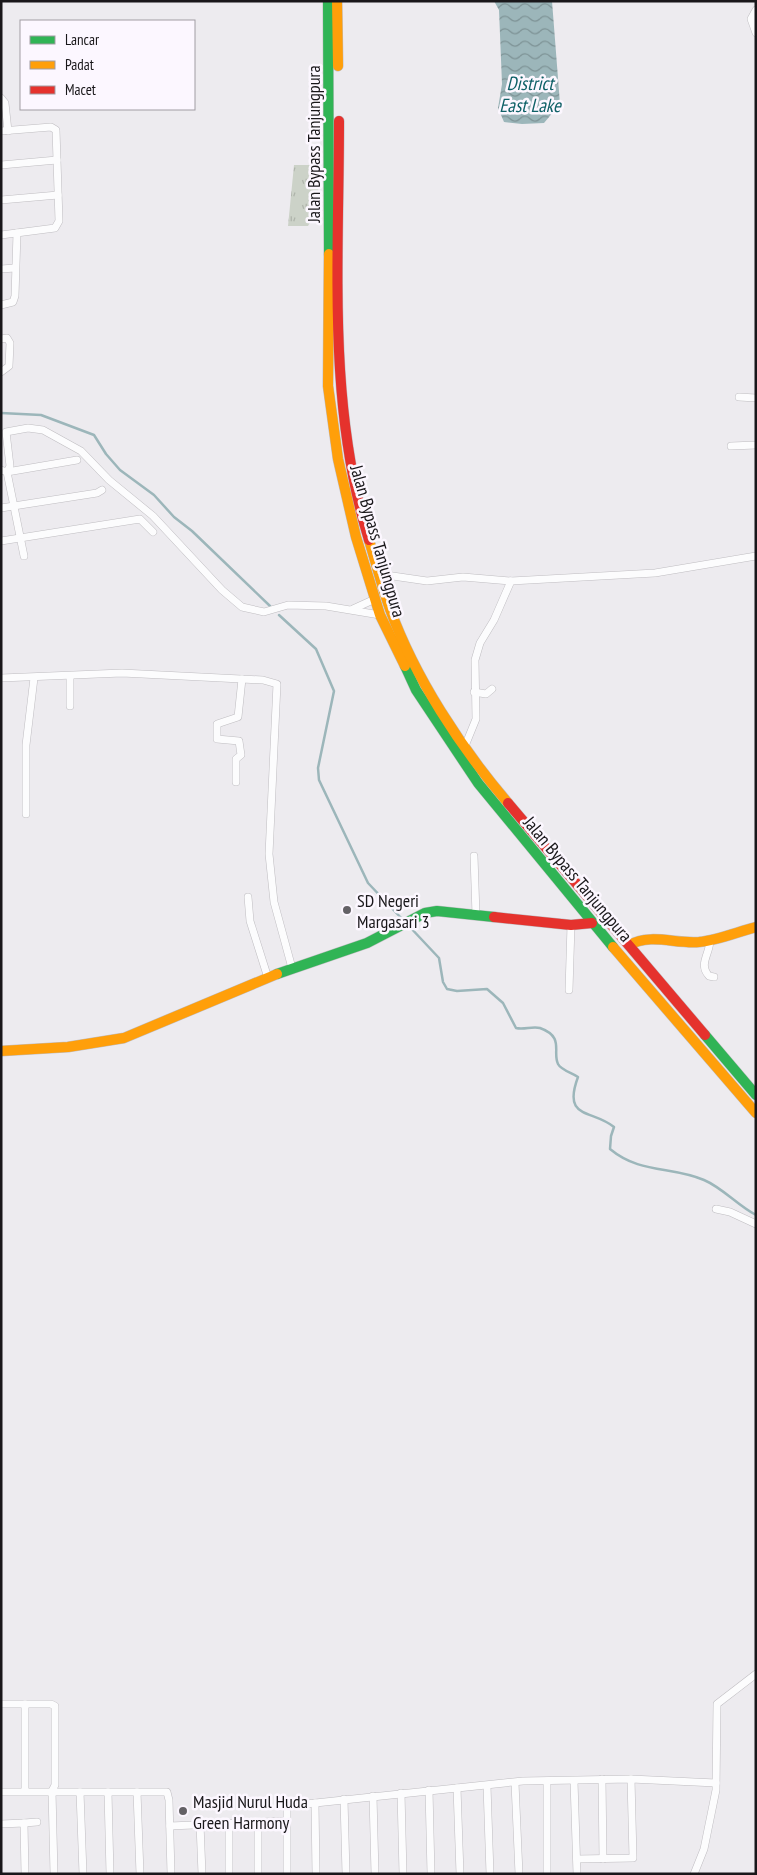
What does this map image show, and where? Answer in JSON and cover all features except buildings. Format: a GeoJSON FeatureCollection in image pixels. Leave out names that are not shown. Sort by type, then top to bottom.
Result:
{"type":"FeatureCollection","features":[{"type":"Feature","properties":{"kind":"main road","name":"Jalan Bypass Tanjungpura"},"geometry":{"type":"LineString","coordinates":[[328,1],[330,94],[328,386],[338,459],[356,537],[380,615],[416,690],[478,783],[592,923],[756,1113]]}},
{"type":"Feature","properties":{"kind":"main road","name":"Jalan Bypass Tanjungpura"},"geometry":{"type":"LineString","coordinates":[[337,1],[338,364],[349,458],[367,535],[398,626],[422,679],[487,779],[756,1095]]}},
{"type":"Feature","properties":{"kind":"main road"},"geometry":{"type":"LineString","coordinates":[[1,1051],[68,1047],[124,1038],[292,968],[367,943],[425,913],[437,911],[571,926],[592,923]]}},
{"type":"Feature","properties":{"kind":"main road"},"geometry":{"type":"LineString","coordinates":[[629,945],[636,940],[651,937],[687,942],[710,940],[756,926]]}},
{"type":"Feature","properties":{"kind":"street"},"geometry":{"type":"LineString","coordinates":[[756,10],[751,19],[756,33]]}},
{"type":"Feature","properties":{"kind":"street"},"geometry":{"type":"LineString","coordinates":[[1,235],[57,227],[59,221],[55,128],[5,131],[5,103],[2,98]]}},
{"type":"Feature","properties":{"kind":"street"},"geometry":{"type":"LineString","coordinates":[[1,165],[57,160]]}},
{"type":"Feature","properties":{"kind":"street"},"geometry":{"type":"LineString","coordinates":[[1,200],[58,195]]}},
{"type":"Feature","properties":{"kind":"street"},"geometry":{"type":"LineString","coordinates":[[1,305],[13,302],[17,233]]}},
{"type":"Feature","properties":{"kind":"street"},"geometry":{"type":"LineString","coordinates":[[1,270],[16,268]]}},
{"type":"Feature","properties":{"kind":"street"},"geometry":{"type":"LineString","coordinates":[[1,339],[7,338],[10,343],[9,366],[4,371]]}},
{"type":"Feature","properties":{"kind":"street"},"geometry":{"type":"LineString","coordinates":[[739,397],[756,398]]}},
{"type":"Feature","properties":{"kind":"street"},"geometry":{"type":"LineString","coordinates":[[3,472],[10,466],[4,431],[28,428],[43,430],[81,451],[108,480],[152,516],[218,585],[242,606],[264,612],[294,604],[353,609],[380,615]]}},
{"type":"Feature","properties":{"kind":"street"},"geometry":{"type":"LineString","coordinates":[[731,446],[756,445]]}},
{"type":"Feature","properties":{"kind":"street"},"geometry":{"type":"LineString","coordinates":[[3,472],[77,460]]}},
{"type":"Feature","properties":{"kind":"street"},"geometry":{"type":"LineString","coordinates":[[3,472],[14,506],[24,556]]}},
{"type":"Feature","properties":{"kind":"street"},"geometry":{"type":"LineString","coordinates":[[1,508],[102,490]]}},
{"type":"Feature","properties":{"kind":"street"},"geometry":{"type":"LineString","coordinates":[[1,541],[140,519],[153,532]]}},
{"type":"Feature","properties":{"kind":"street"},"geometry":{"type":"LineString","coordinates":[[379,574],[428,581],[464,577],[511,581],[655,573],[756,556]]}},
{"type":"Feature","properties":{"kind":"street"},"geometry":{"type":"LineString","coordinates":[[465,746],[476,719],[474,692],[475,660],[480,643],[494,620],[511,581]]}},
{"type":"Feature","properties":{"kind":"street"},"geometry":{"type":"LineString","coordinates":[[353,609],[375,599]]}},
{"type":"Feature","properties":{"kind":"street"},"geometry":{"type":"LineString","coordinates":[[1,678],[122,673],[242,678],[275,682],[278,687],[269,854],[274,902],[292,968]]}},
{"type":"Feature","properties":{"kind":"street"},"geometry":{"type":"LineString","coordinates":[[70,676],[70,706]]}},
{"type":"Feature","properties":{"kind":"street"},"geometry":{"type":"LineString","coordinates":[[26,814],[26,745],[34,678]]}},
{"type":"Feature","properties":{"kind":"street"},"geometry":{"type":"LineString","coordinates":[[236,782],[236,760],[241,755],[239,741],[218,739],[216,727],[217,724],[238,716],[242,678]]}},
{"type":"Feature","properties":{"kind":"street"},"geometry":{"type":"LineString","coordinates":[[474,692],[486,694],[492,689]]}},
{"type":"Feature","properties":{"kind":"street"},"geometry":{"type":"LineString","coordinates":[[474,856],[476,915]]}},
{"type":"Feature","properties":{"kind":"street"},"geometry":{"type":"LineString","coordinates":[[248,897],[250,921],[268,978]]}},
{"type":"Feature","properties":{"kind":"street"},"geometry":{"type":"LineString","coordinates":[[569,990],[571,926]]}},
{"type":"Feature","properties":{"kind":"street"},"geometry":{"type":"LineString","coordinates":[[710,940],[710,950],[704,962],[704,968],[708,976],[714,977]]}},
{"type":"Feature","properties":{"kind":"street"},"geometry":{"type":"LineString","coordinates":[[716,1209],[730,1212],[756,1224]]}},
{"type":"Feature","properties":{"kind":"street"},"geometry":{"type":"LineString","coordinates":[[694,1874],[704,1849],[716,1783],[717,1704],[756,1674]]}},
{"type":"Feature","properties":{"kind":"street"},"geometry":{"type":"LineString","coordinates":[[1,1704],[51,1704],[55,1706],[55,1785],[52,1791],[54,1874]]}},
{"type":"Feature","properties":{"kind":"street"},"geometry":{"type":"LineString","coordinates":[[25,1704],[25,1791]]}},
{"type":"Feature","properties":{"kind":"street"},"geometry":{"type":"LineString","coordinates":[[602,1779],[603,1859]]}},
{"type":"Feature","properties":{"kind":"street"},"geometry":{"type":"LineString","coordinates":[[287,1874],[287,1806],[429,1790],[547,1781],[631,1779],[716,1783]]}},
{"type":"Feature","properties":{"kind":"street"},"geometry":{"type":"LineString","coordinates":[[577,1859],[633,1858],[631,1779]]}},
{"type":"Feature","properties":{"kind":"street"},"geometry":{"type":"LineString","coordinates":[[547,1781],[547,1874]]}},
{"type":"Feature","properties":{"kind":"street"},"geometry":{"type":"LineString","coordinates":[[574,1781],[577,1874]]}},
{"type":"Feature","properties":{"kind":"street"},"geometry":{"type":"LineString","coordinates":[[516,1783],[519,1874]]}},
{"type":"Feature","properties":{"kind":"street"},"geometry":{"type":"LineString","coordinates":[[487,1786],[490,1874]]}},
{"type":"Feature","properties":{"kind":"street"},"geometry":{"type":"LineString","coordinates":[[457,1788],[460,1874]]}},
{"type":"Feature","properties":{"kind":"street"},"geometry":{"type":"LineString","coordinates":[[429,1790],[431,1874]]}},
{"type":"Feature","properties":{"kind":"street"},"geometry":{"type":"LineString","coordinates":[[1,1792],[167,1792],[171,1874]]}},
{"type":"Feature","properties":{"kind":"street"},"geometry":{"type":"LineString","coordinates":[[80,1792],[83,1874]]}},
{"type":"Feature","properties":{"kind":"street"},"geometry":{"type":"LineString","coordinates":[[108,1792],[110,1874]]}},
{"type":"Feature","properties":{"kind":"street"},"geometry":{"type":"LineString","coordinates":[[137,1792],[140,1874]]}},
{"type":"Feature","properties":{"kind":"street"},"geometry":{"type":"LineString","coordinates":[[401,1793],[403,1874]]}},
{"type":"Feature","properties":{"kind":"street"},"geometry":{"type":"LineString","coordinates":[[373,1796],[375,1874]]}},
{"type":"Feature","properties":{"kind":"street"},"geometry":{"type":"LineString","coordinates":[[344,1799],[346,1874]]}},
{"type":"Feature","properties":{"kind":"street"},"geometry":{"type":"LineString","coordinates":[[315,1803],[316,1874]]}},
{"type":"Feature","properties":{"kind":"street"},"geometry":{"type":"LineString","coordinates":[[170,1826],[229,1823],[258,1824],[286,1821]]}},
{"type":"Feature","properties":{"kind":"street"},"geometry":{"type":"LineString","coordinates":[[1,1824],[37,1822]]}},
{"type":"Feature","properties":{"kind":"street"},"geometry":{"type":"LineString","coordinates":[[24,1823],[26,1874]]}},
{"type":"Feature","properties":{"kind":"street"},"geometry":{"type":"LineString","coordinates":[[229,1823],[229,1874]]}},
{"type":"Feature","properties":{"kind":"street"},"geometry":{"type":"LineString","coordinates":[[200,1824],[202,1874]]}},
{"type":"Feature","properties":{"kind":"street"},"geometry":{"type":"LineString","coordinates":[[258,1824],[258,1874]]}},
{"type":"Feature","properties":{"kind":"green space"},"geometry":{"type":"Polygon","coordinates":[[[294,165],[320,165],[317,210],[308,226],[288,226],[294,165]]]}},
{"type":"Feature","properties":{"kind":"water","name":"District East Lake"},"geometry":{"type":"Polygon","coordinates":[[[494,1],[552,1],[560,104],[544,123],[522,124],[504,122],[498,108],[502,84],[499,10],[494,1]]]}},
{"type":"Feature","properties":{"kind":"waterway"},"geometry":{"type":"LineString","coordinates":[[1,413],[41,415],[94,435],[106,454],[120,470],[154,495],[174,517],[192,531],[270,606]]}},
{"type":"Feature","properties":{"kind":"waterway"},"geometry":{"type":"LineString","coordinates":[[279,615],[316,649],[334,691],[318,768],[319,780],[368,883],[404,921]]}},
{"type":"Feature","properties":{"kind":"waterway"},"geometry":{"type":"LineString","coordinates":[[408,925],[439,958],[443,982],[447,989],[457,991],[487,989],[503,1003],[516,1028],[540,1028],[553,1036],[559,1066],[578,1077],[574,1091],[574,1100],[577,1107],[614,1127],[610,1149],[621,1157],[644,1166],[692,1176],[711,1183],[756,1215]]}},
{"type":"Feature","properties":{"kind":"traffic: fast"},"geometry":{"type":"LineString","coordinates":[[328,1],[329,254]]}},
{"type":"Feature","properties":{"kind":"traffic: fast"},"geometry":{"type":"LineString","coordinates":[[405,666],[416,690],[478,783],[613,947]]}},
{"type":"Feature","properties":{"kind":"traffic: fast"},"geometry":{"type":"LineString","coordinates":[[277,974],[367,943],[425,913],[437,911],[494,917]]}},
{"type":"Feature","properties":{"kind":"traffic: fast"},"geometry":{"type":"LineString","coordinates":[[705,1035],[756,1095]]}},
{"type":"Feature","properties":{"kind":"traffic: slow"},"geometry":{"type":"LineString","coordinates":[[337,1],[338,66]]}},
{"type":"Feature","properties":{"kind":"traffic: slow"},"geometry":{"type":"LineString","coordinates":[[329,254],[328,386],[338,459],[356,537],[380,615],[405,666]]}},
{"type":"Feature","properties":{"kind":"traffic: slow"},"geometry":{"type":"LineString","coordinates":[[369,540],[390,609],[412,661],[457,736],[490,782],[508,803]]}},
{"type":"Feature","properties":{"kind":"traffic: slow"},"geometry":{"type":"LineString","coordinates":[[629,945],[655,939],[699,942],[756,927]]}},
{"type":"Feature","properties":{"kind":"traffic: slow"},"geometry":{"type":"LineString","coordinates":[[613,947],[756,1113]]}},
{"type":"Feature","properties":{"kind":"traffic: slow"},"geometry":{"type":"LineString","coordinates":[[1,1051],[68,1047],[124,1038],[277,974]]}},
{"type":"Feature","properties":{"kind":"traffic: jam"},"geometry":{"type":"LineString","coordinates":[[339,121],[337,279],[341,385],[356,489],[369,540]]}},
{"type":"Feature","properties":{"kind":"traffic: jam"},"geometry":{"type":"LineString","coordinates":[[508,803],[705,1035]]}},
{"type":"Feature","properties":{"kind":"traffic: jam"},"geometry":{"type":"LineString","coordinates":[[494,917],[571,925],[592,923]]}},
{"type":"Feature","properties":{"kind":"place","name":"SD Negeri Margasari 3"},"geometry":{"type":"Point","coordinates":[347,910]}},
{"type":"Feature","properties":{"kind":"place","name":"Masjid Nurul Huda Green Harmony"},"geometry":{"type":"Point","coordinates":[183,1811]}}]}
